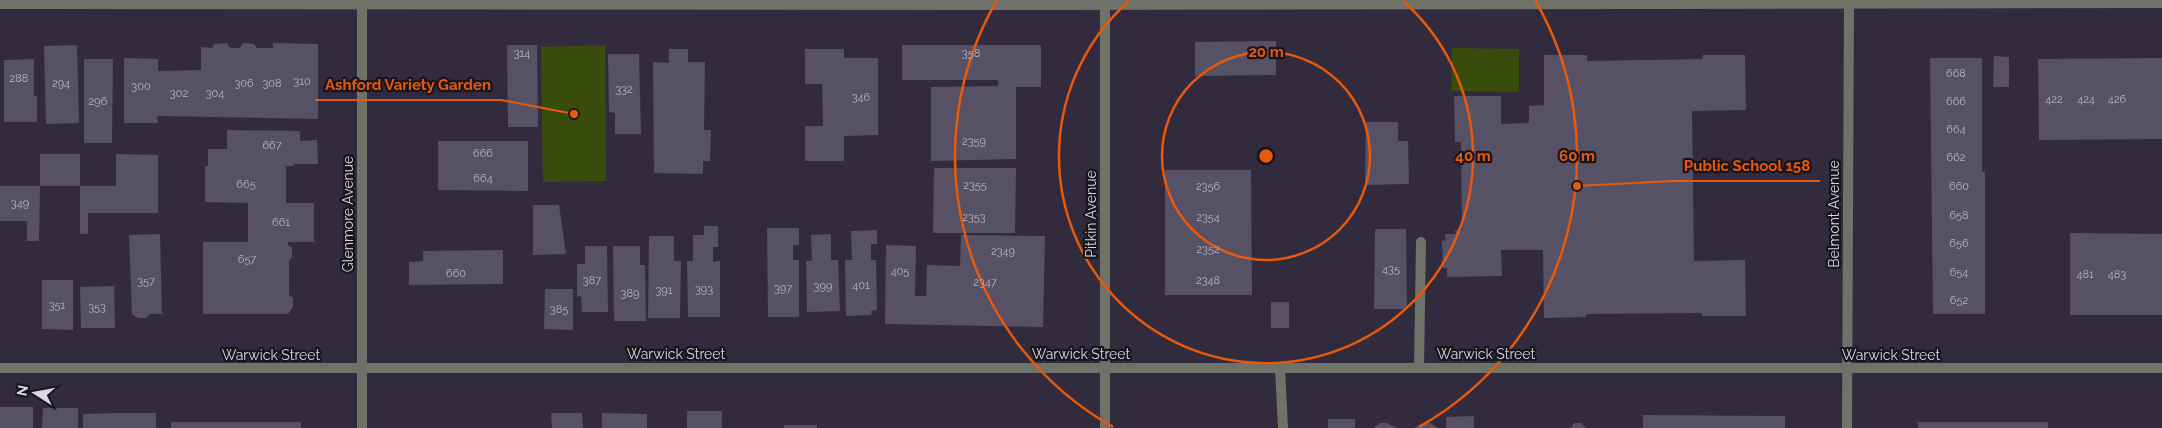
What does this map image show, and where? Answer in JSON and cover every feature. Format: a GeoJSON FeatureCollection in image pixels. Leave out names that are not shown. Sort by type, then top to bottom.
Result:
{"type":"FeatureCollection","features":[{"type":"Feature","properties":{"kind":"street"},"geometry":{"type":"LineString","coordinates":[[0,4],[1849,1],[2162,3]]}},
{"type":"Feature","properties":{"kind":"street","name":"Belmont Avenue"},"geometry":{"type":"LineString","coordinates":[[1847,428],[1849,1]]}},
{"type":"Feature","properties":{"kind":"street","name":"Pitkin Avenue"},"geometry":{"type":"LineString","coordinates":[[1105,2],[1105,428]]}},
{"type":"Feature","properties":{"kind":"street","name":"Glenmore Avenue"},"geometry":{"type":"LineString","coordinates":[[362,3],[362,428]]}},
{"type":"Feature","properties":{"kind":"street"},"geometry":{"type":"LineString","coordinates":[[1419,368],[1421,242]]}},
{"type":"Feature","properties":{"kind":"street","name":"Warwick Street"},"geometry":{"type":"LineString","coordinates":[[0,368],[2162,368]]}},
{"type":"Feature","properties":{"kind":"street"},"geometry":{"type":"LineString","coordinates":[[1280,368],[1283,428]]}},
{"type":"Feature","properties":{"kind":"green space"},"geometry":{"type":"Polygon","coordinates":[[[605,45],[606,181],[543,182],[541,47],[605,45]]]}},
{"type":"Feature","properties":{"kind":"green space"},"geometry":{"type":"Polygon","coordinates":[[[1452,48],[1519,49],[1519,92],[1451,91],[1452,48]]]}},
{"type":"Feature","properties":{"kind":"building"},"geometry":{"type":"Polygon","coordinates":[[[1276,41],[1276,75],[1195,76],[1195,42],[1276,41]]]}},
{"type":"Feature","properties":{"kind":"building"},"geometry":{"type":"Polygon","coordinates":[[[227,43],[230,48],[240,48],[243,43],[254,44],[257,48],[273,48],[273,43],[318,44],[318,119],[157,116],[158,123],[124,123],[124,58],[158,59],[158,71],[201,70],[201,47],[212,48],[214,44],[227,43]]]}},
{"type":"Feature","properties":{"kind":"building"},"geometry":{"type":"Polygon","coordinates":[[[77,45],[79,123],[46,124],[44,46],[77,45]]]}},
{"type":"Feature","properties":{"kind":"building"},"geometry":{"type":"Polygon","coordinates":[[[507,45],[537,45],[538,127],[508,127],[507,45]]]}},
{"type":"Feature","properties":{"kind":"building"},"geometry":{"type":"Polygon","coordinates":[[[902,45],[1041,45],[1041,87],[1016,87],[1016,159],[931,161],[931,87],[998,86],[998,80],[902,80],[902,45]]]}},
{"type":"Feature","properties":{"kind":"building"},"geometry":{"type":"Polygon","coordinates":[[[669,49],[688,49],[688,62],[705,62],[704,130],[711,130],[710,161],[703,161],[703,174],[654,173],[653,62],[669,63],[669,49]]]}},
{"type":"Feature","properties":{"kind":"building"},"geometry":{"type":"Polygon","coordinates":[[[805,49],[844,49],[844,58],[878,58],[878,135],[844,136],[844,161],[805,161],[805,126],[823,126],[822,84],[805,84],[805,49]]]}},
{"type":"Feature","properties":{"kind":"building"},"geometry":{"type":"Polygon","coordinates":[[[608,54],[639,54],[641,134],[615,134],[615,113],[609,112],[608,54]]]}},
{"type":"Feature","properties":{"kind":"building"},"geometry":{"type":"Polygon","coordinates":[[[1544,55],[1587,55],[1587,61],[1702,59],[1703,55],[1745,55],[1746,110],[1692,111],[1694,261],[1745,260],[1746,316],[1702,316],[1702,313],[1586,314],[1586,317],[1544,318],[1543,250],[1501,250],[1502,276],[1447,277],[1447,268],[1443,269],[1442,240],[1446,241],[1445,234],[1456,234],[1455,230],[1462,230],[1461,142],[1455,142],[1454,96],[1501,96],[1501,124],[1529,123],[1529,106],[1544,105],[1544,55]]]}},
{"type":"Feature","properties":{"kind":"building"},"geometry":{"type":"Polygon","coordinates":[[[1994,56],[2009,57],[2009,87],[1993,87],[1994,56]]]}},
{"type":"Feature","properties":{"kind":"building"},"geometry":{"type":"Polygon","coordinates":[[[1930,58],[1982,58],[1982,172],[1985,171],[1985,314],[1933,314],[1930,58]]]}},
{"type":"Feature","properties":{"kind":"building"},"geometry":{"type":"Polygon","coordinates":[[[2162,58],[2162,139],[2039,140],[2038,59],[2162,58]]]}},
{"type":"Feature","properties":{"kind":"building"},"geometry":{"type":"Polygon","coordinates":[[[34,59],[34,96],[37,96],[37,122],[4,122],[4,60],[34,59]]]}},
{"type":"Feature","properties":{"kind":"building"},"geometry":{"type":"Polygon","coordinates":[[[84,59],[113,59],[112,143],[84,143],[84,59]]]}},
{"type":"Feature","properties":{"kind":"building"},"geometry":{"type":"Polygon","coordinates":[[[1366,122],[1398,122],[1398,141],[1408,141],[1409,184],[1365,185],[1366,122]]]}},
{"type":"Feature","properties":{"kind":"building"},"geometry":{"type":"Polygon","coordinates":[[[227,130],[300,131],[300,141],[317,140],[318,164],[293,164],[294,166],[286,166],[286,203],[314,203],[314,242],[288,242],[288,245],[292,248],[292,257],[289,261],[289,295],[293,298],[293,307],[288,314],[203,314],[203,242],[248,242],[248,203],[205,202],[205,166],[208,166],[208,149],[227,149],[227,130]]]}},
{"type":"Feature","properties":{"kind":"building"},"geometry":{"type":"Polygon","coordinates":[[[438,141],[528,141],[528,191],[438,190],[438,141]]]}},
{"type":"Feature","properties":{"kind":"building"},"geometry":{"type":"Polygon","coordinates":[[[40,154],[80,154],[80,186],[40,186],[40,154]]]}},
{"type":"Feature","properties":{"kind":"building"},"geometry":{"type":"Polygon","coordinates":[[[116,154],[158,155],[158,213],[88,213],[88,234],[80,234],[80,186],[116,186],[116,154]]]}},
{"type":"Feature","properties":{"kind":"building"},"geometry":{"type":"Polygon","coordinates":[[[934,168],[1016,168],[1015,233],[933,233],[934,168]]]}},
{"type":"Feature","properties":{"kind":"building"},"geometry":{"type":"Polygon","coordinates":[[[1165,170],[1251,170],[1252,295],[1165,295],[1165,170]]]}},
{"type":"Feature","properties":{"kind":"building"},"geometry":{"type":"Polygon","coordinates":[[[0,186],[40,186],[39,241],[27,241],[27,221],[0,221],[0,186]]]}},
{"type":"Feature","properties":{"kind":"building"},"geometry":{"type":"Polygon","coordinates":[[[533,205],[559,205],[566,254],[533,255],[533,205]]]}},
{"type":"Feature","properties":{"kind":"building"},"geometry":{"type":"Polygon","coordinates":[[[704,226],[718,226],[718,247],[713,247],[713,262],[720,261],[720,317],[688,317],[687,261],[693,261],[693,235],[704,235],[704,226]]]}},
{"type":"Feature","properties":{"kind":"building"},"geometry":{"type":"Polygon","coordinates":[[[767,228],[799,228],[799,245],[793,245],[793,260],[799,260],[799,317],[768,317],[767,228]]]}},
{"type":"Feature","properties":{"kind":"building"},"geometry":{"type":"Polygon","coordinates":[[[1375,229],[1406,229],[1407,309],[1374,309],[1375,229]]]}},
{"type":"Feature","properties":{"kind":"building"},"geometry":{"type":"Polygon","coordinates":[[[877,230],[877,244],[871,244],[871,260],[876,260],[877,310],[871,311],[872,315],[846,316],[845,260],[852,260],[851,231],[877,230]]]}},
{"type":"Feature","properties":{"kind":"building"},"geometry":{"type":"Polygon","coordinates":[[[2070,233],[2162,234],[2162,315],[2070,315],[2070,233]]]}},
{"type":"Feature","properties":{"kind":"building"},"geometry":{"type":"Polygon","coordinates":[[[160,234],[162,314],[150,314],[146,318],[138,318],[132,314],[129,235],[160,234]]]}},
{"type":"Feature","properties":{"kind":"building"},"geometry":{"type":"Polygon","coordinates":[[[831,234],[831,260],[838,260],[840,311],[807,312],[806,261],[812,261],[811,235],[831,234]]]}},
{"type":"Feature","properties":{"kind":"building"},"geometry":{"type":"Polygon","coordinates":[[[961,235],[1045,236],[1043,327],[885,324],[886,245],[916,246],[915,296],[926,296],[927,265],[960,266],[961,235]]]}},
{"type":"Feature","properties":{"kind":"building"},"geometry":{"type":"Polygon","coordinates":[[[649,236],[674,236],[674,261],[681,261],[680,318],[648,318],[649,236]]]}},
{"type":"Feature","properties":{"kind":"building"},"geometry":{"type":"Polygon","coordinates":[[[585,246],[607,246],[608,312],[582,312],[581,296],[577,297],[577,264],[585,264],[585,246]]]}},
{"type":"Feature","properties":{"kind":"building"},"geometry":{"type":"Polygon","coordinates":[[[613,246],[640,246],[640,265],[645,265],[646,321],[614,321],[613,246]]]}},
{"type":"Feature","properties":{"kind":"building"},"geometry":{"type":"Polygon","coordinates":[[[503,250],[503,284],[409,285],[409,262],[423,261],[423,251],[503,250]]]}},
{"type":"Feature","properties":{"kind":"building"},"geometry":{"type":"Polygon","coordinates":[[[42,280],[73,280],[73,330],[42,329],[42,280]]]}},
{"type":"Feature","properties":{"kind":"building"},"geometry":{"type":"Polygon","coordinates":[[[114,286],[115,328],[81,328],[80,287],[114,286]]]}},
{"type":"Feature","properties":{"kind":"building"},"geometry":{"type":"Polygon","coordinates":[[[545,289],[573,289],[573,330],[544,329],[545,289]]]}},
{"type":"Feature","properties":{"kind":"building"},"geometry":{"type":"Polygon","coordinates":[[[1271,302],[1289,302],[1289,328],[1271,328],[1271,302]]]}},
{"type":"Feature","properties":{"kind":"building"},"geometry":{"type":"Polygon","coordinates":[[[0,407],[33,407],[33,428],[0,428],[0,407]]]}},
{"type":"Feature","properties":{"kind":"building"},"geometry":{"type":"Polygon","coordinates":[[[43,408],[78,408],[78,428],[42,428],[43,408]]]}},
{"type":"Feature","properties":{"kind":"building"},"geometry":{"type":"Polygon","coordinates":[[[687,411],[722,411],[722,428],[687,428],[687,411]]]}},
{"type":"Feature","properties":{"kind":"building"},"geometry":{"type":"Polygon","coordinates":[[[156,413],[156,428],[83,428],[83,414],[156,413]]]}},
{"type":"Feature","properties":{"kind":"building"},"geometry":{"type":"Polygon","coordinates":[[[551,413],[582,413],[583,428],[552,428],[551,413]]]}},
{"type":"Feature","properties":{"kind":"building"},"geometry":{"type":"Polygon","coordinates":[[[602,413],[647,414],[647,428],[602,428],[602,413]]]}},
{"type":"Feature","properties":{"kind":"building"},"geometry":{"type":"Polygon","coordinates":[[[1643,415],[1785,416],[1785,428],[1643,428],[1643,415]]]}},
{"type":"Feature","properties":{"kind":"building"},"geometry":{"type":"Polygon","coordinates":[[[1474,416],[1474,428],[1446,428],[1446,417],[1474,416]]]}},
{"type":"Feature","properties":{"kind":"building"},"geometry":{"type":"Polygon","coordinates":[[[1328,419],[1355,419],[1355,428],[1328,428],[1328,419]]]}},
{"type":"Feature","properties":{"kind":"building"},"geometry":{"type":"Polygon","coordinates":[[[171,422],[301,422],[301,428],[171,428],[171,422]]]}},
{"type":"Feature","properties":{"kind":"building"},"geometry":{"type":"Polygon","coordinates":[[[1918,422],[2048,422],[2048,428],[1918,428],[1918,422]]]}},
{"type":"Feature","properties":{"kind":"building"},"geometry":{"type":"Polygon","coordinates":[[[1380,423],[1387,423],[1397,428],[1373,428],[1380,423]]]}},
{"type":"Feature","properties":{"kind":"building"},"geometry":{"type":"Polygon","coordinates":[[[1423,423],[1430,423],[1438,428],[1414,428],[1423,423]]]}},
{"type":"Feature","properties":{"kind":"building"},"geometry":{"type":"Polygon","coordinates":[[[1574,423],[1581,423],[1586,428],[1571,428],[1574,423]]]}},
{"type":"Feature","properties":{"kind":"building"},"geometry":{"type":"Polygon","coordinates":[[[784,425],[817,425],[817,428],[784,428],[784,425]]]}},
{"type":"Feature","properties":{"kind":"place","name":"Ashford Variety Garden"},"geometry":{"type":"Point","coordinates":[574,114]}},
{"type":"Feature","properties":{"kind":"place","name":"Public School 158"},"geometry":{"type":"Point","coordinates":[1577,186]}}]}
